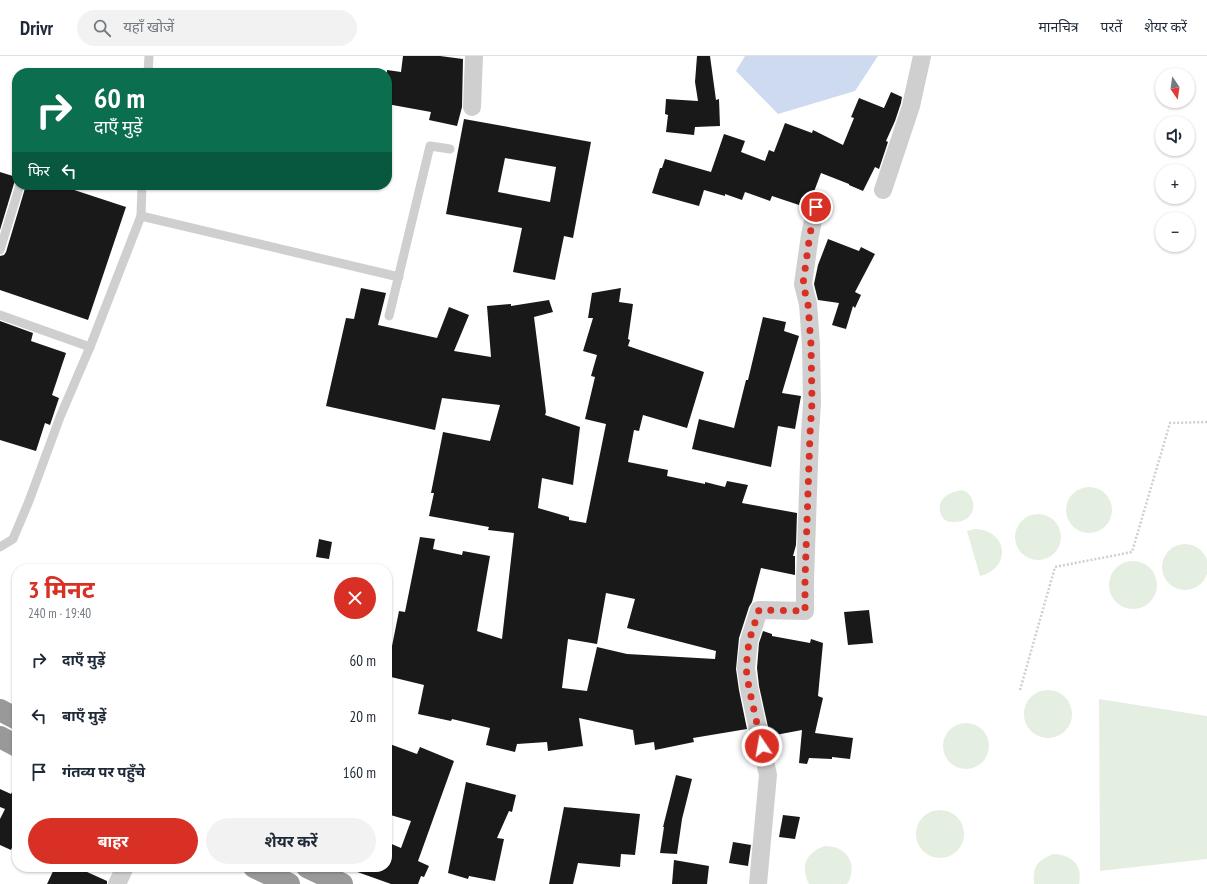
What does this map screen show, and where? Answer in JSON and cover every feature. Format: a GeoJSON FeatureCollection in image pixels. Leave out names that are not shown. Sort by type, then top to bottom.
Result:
{"type":"FeatureCollection","features":[{"type":"Feature","properties":{"kind":"highway"},"geometry":{"type":"LineString","coordinates":[[0,710],[12,716]]}},
{"type":"Feature","properties":{"kind":"highway"},"geometry":{"type":"LineString","coordinates":[[0,737],[12,743]]}},
{"type":"Feature","properties":{"kind":"highway"},"geometry":{"type":"LineString","coordinates":[[264,872],[289,884]]}},
{"type":"Feature","properties":{"kind":"highway"},"geometry":{"type":"LineString","coordinates":[[317,872],[342,884]]}},
{"type":"Feature","properties":{"kind":"street"},"geometry":{"type":"LineString","coordinates":[[472,107],[474,56]]}},
{"type":"Feature","properties":{"kind":"street"},"geometry":{"type":"LineString","coordinates":[[883,190],[911,106],[922,56]]}},
{"type":"Feature","properties":{"kind":"street"},"geometry":{"type":"LineString","coordinates":[[758,884],[768,775],[746,668],[749,641],[759,610],[805,611],[812,402],[811,345],[808,304],[803,284],[810,234],[816,207]]}},
{"type":"Feature","properties":{"kind":"street"},"geometry":{"type":"LineString","coordinates":[[117,884],[123,872]]}},
{"type":"Feature","properties":{"kind":"lane"},"geometry":{"type":"LineString","coordinates":[[148,68],[149,56]]}},
{"type":"Feature","properties":{"kind":"lane"},"geometry":{"type":"LineString","coordinates":[[390,316],[430,146],[450,149]]}},
{"type":"Feature","properties":{"kind":"lane"},"geometry":{"type":"LineString","coordinates":[[0,250],[18,190]]}},
{"type":"Feature","properties":{"kind":"lane"},"geometry":{"type":"LineString","coordinates":[[0,547],[13,539],[29,501],[60,417],[90,348],[141,216],[142,190]]}},
{"type":"Feature","properties":{"kind":"lane"},"geometry":{"type":"LineString","coordinates":[[141,216],[399,277]]}},
{"type":"Feature","properties":{"kind":"lane"},"geometry":{"type":"LineString","coordinates":[[0,315],[90,348]]}},
{"type":"Feature","properties":{"kind":"path"},"geometry":{"type":"LineString","coordinates":[[1020,690],[1055,567],[1132,552],[1170,423],[1207,422]]}},
{"type":"Feature","properties":{"kind":"green space"},"geometry":{"type":"Polygon","coordinates":[[[1084,487],[1094,487],[1106,493],[1111,501],[1111,519],[1106,527],[1098,532],[1084,533],[1076,530],[1069,523],[1066,515],[1066,505],[1069,497],[1076,490],[1084,487]]]}},
{"type":"Feature","properties":{"kind":"green space"},"geometry":{"type":"Polygon","coordinates":[[[961,490],[970,496],[973,502],[972,513],[961,521],[947,521],[940,514],[940,503],[948,494],[961,490]]]}},
{"type":"Feature","properties":{"kind":"green space"},"geometry":{"type":"Polygon","coordinates":[[[1033,514],[1043,514],[1055,520],[1060,528],[1060,546],[1055,554],[1047,559],[1033,560],[1025,557],[1018,550],[1015,542],[1015,532],[1018,524],[1025,517],[1033,514]]]}},
{"type":"Feature","properties":{"kind":"green space"},"geometry":{"type":"Polygon","coordinates":[[[975,529],[986,531],[994,536],[1000,542],[1002,550],[1001,558],[997,565],[990,572],[980,576],[967,531],[975,529]]]}},
{"type":"Feature","properties":{"kind":"green space"},"geometry":{"type":"Polygon","coordinates":[[[1190,544],[1202,550],[1207,558],[1207,576],[1202,584],[1194,589],[1180,590],[1168,584],[1163,576],[1162,562],[1168,550],[1176,545],[1190,544]]]}},
{"type":"Feature","properties":{"kind":"green space"},"geometry":{"type":"Polygon","coordinates":[[[1133,561],[1142,563],[1150,568],[1155,576],[1157,585],[1155,594],[1150,602],[1142,607],[1133,609],[1124,607],[1116,602],[1111,594],[1109,585],[1111,576],[1116,568],[1124,563],[1133,561]]]}},
{"type":"Feature","properties":{"kind":"green space"},"geometry":{"type":"Polygon","coordinates":[[[1048,690],[1057,692],[1065,697],[1070,705],[1072,714],[1070,723],[1065,731],[1057,736],[1048,738],[1039,736],[1031,731],[1026,723],[1024,714],[1026,705],[1031,697],[1039,692],[1048,690]]]}},
{"type":"Feature","properties":{"kind":"green space"},"geometry":{"type":"Polygon","coordinates":[[[1099,699],[1207,716],[1207,859],[1100,871],[1099,699]]]}},
{"type":"Feature","properties":{"kind":"green space"},"geometry":{"type":"Polygon","coordinates":[[[961,723],[971,723],[983,729],[988,737],[988,755],[983,763],[975,768],[961,769],[953,766],[946,759],[943,751],[943,741],[946,733],[953,726],[961,723]]]}},
{"type":"Feature","properties":{"kind":"green space"},"geometry":{"type":"Polygon","coordinates":[[[940,810],[949,812],[957,817],[962,825],[964,834],[962,843],[957,851],[949,856],[940,858],[931,856],[923,851],[918,843],[916,834],[918,825],[923,817],[931,812],[940,810]]]}},
{"type":"Feature","properties":{"kind":"green space"},"geometry":{"type":"Polygon","coordinates":[[[825,846],[839,849],[848,857],[852,870],[850,880],[847,884],[809,884],[805,871],[806,860],[813,852],[825,846]]]}},
{"type":"Feature","properties":{"kind":"green space"},"geometry":{"type":"Polygon","coordinates":[[[1054,854],[1066,856],[1075,862],[1079,871],[1079,884],[1034,884],[1034,873],[1037,864],[1044,858],[1054,854]]]}},
{"type":"Feature","properties":{"kind":"water"},"geometry":{"type":"Polygon","coordinates":[[[745,56],[878,56],[855,91],[778,114],[736,71],[745,56]]]}},
{"type":"Feature","properties":{"kind":"building"},"geometry":{"type":"Polygon","coordinates":[[[403,56],[440,56],[463,59],[462,107],[457,126],[429,120],[431,112],[392,105],[392,71],[401,72],[403,56]]]}},
{"type":"Feature","properties":{"kind":"building"},"geometry":{"type":"Polygon","coordinates":[[[697,56],[710,56],[716,100],[719,99],[720,126],[695,127],[694,135],[666,132],[668,115],[665,114],[666,99],[698,101],[695,82],[697,56]]]}},
{"type":"Feature","properties":{"kind":"building"},"geometry":{"type":"Polygon","coordinates":[[[891,92],[902,97],[901,103],[886,141],[888,142],[879,169],[875,167],[863,191],[821,173],[812,197],[808,200],[805,207],[772,196],[770,201],[745,192],[742,200],[725,194],[725,196],[704,190],[699,206],[652,193],[660,168],[662,168],[665,159],[711,172],[724,134],[745,141],[741,152],[765,161],[769,150],[774,152],[785,123],[812,133],[813,130],[843,145],[854,118],[851,117],[859,98],[884,108],[891,92]]]}},
{"type":"Feature","properties":{"kind":"building"},"geometry":{"type":"Polygon","coordinates":[[[464,119],[591,142],[573,238],[564,236],[555,280],[513,272],[522,228],[446,214],[464,119]],[[505,158],[498,192],[550,202],[556,167],[505,158]]]}},
{"type":"Feature","properties":{"kind":"building"},"geometry":{"type":"Polygon","coordinates":[[[0,172],[12,176],[12,190],[0,230],[0,172]]]}},
{"type":"Feature","properties":{"kind":"building"},"geometry":{"type":"Polygon","coordinates":[[[25,190],[74,190],[126,207],[88,320],[0,290],[0,256],[4,255],[25,190]]]}},
{"type":"Feature","properties":{"kind":"building"},"geometry":{"type":"Polygon","coordinates":[[[828,239],[859,251],[861,247],[875,254],[855,292],[861,295],[855,308],[853,306],[846,329],[832,325],[839,303],[818,300],[814,284],[818,265],[828,239]]]}},
{"type":"Feature","properties":{"kind":"building"},"geometry":{"type":"Polygon","coordinates":[[[361,288],[386,293],[378,325],[437,338],[449,307],[469,315],[454,351],[491,357],[487,306],[511,304],[511,306],[549,300],[553,312],[534,317],[546,412],[545,415],[580,427],[573,485],[542,478],[538,508],[569,517],[569,520],[586,523],[606,424],[585,419],[595,377],[591,376],[597,355],[583,351],[593,318],[588,318],[592,293],[621,288],[619,302],[633,304],[628,339],[630,340],[628,346],[704,372],[687,428],[643,415],[639,431],[634,430],[628,462],[668,470],[667,476],[705,484],[705,482],[725,487],[727,481],[748,485],[742,503],[797,513],[796,545],[793,556],[795,556],[795,575],[761,568],[752,602],[739,638],[736,669],[747,729],[693,738],[694,742],[655,750],[654,742],[635,745],[633,730],[579,718],[583,746],[548,751],[547,742],[517,744],[515,752],[486,745],[490,728],[452,719],[451,721],[418,714],[424,685],[392,677],[392,646],[399,611],[405,612],[420,537],[435,539],[433,549],[462,555],[463,551],[490,556],[477,631],[502,639],[514,533],[488,530],[489,527],[429,516],[434,493],[431,493],[443,432],[490,441],[500,405],[442,398],[435,430],[326,406],[346,318],[354,319],[361,288]],[[606,593],[597,644],[568,639],[562,688],[587,691],[597,647],[627,654],[715,659],[716,651],[627,628],[635,599],[606,593]]]}},
{"type":"Feature","properties":{"kind":"building"},"geometry":{"type":"Polygon","coordinates":[[[763,317],[786,322],[784,331],[799,336],[782,393],[801,396],[795,429],[778,426],[771,467],[692,449],[699,419],[734,428],[746,380],[748,380],[763,317]]]}},
{"type":"Feature","properties":{"kind":"building"},"geometry":{"type":"Polygon","coordinates":[[[0,321],[33,333],[31,341],[66,353],[52,395],[59,398],[50,425],[45,423],[36,451],[0,440],[0,321]]]}},
{"type":"Feature","properties":{"kind":"building"},"geometry":{"type":"Polygon","coordinates":[[[319,539],[332,542],[329,559],[316,557],[319,539]]]}},
{"type":"Feature","properties":{"kind":"building"},"geometry":{"type":"Polygon","coordinates":[[[869,610],[873,643],[848,645],[844,612],[869,610]]]}},
{"type":"Feature","properties":{"kind":"building"},"geometry":{"type":"Polygon","coordinates":[[[763,631],[772,634],[772,636],[810,643],[811,639],[823,643],[818,696],[823,698],[815,733],[853,738],[850,759],[832,757],[832,759],[809,758],[807,764],[799,763],[802,730],[770,736],[759,686],[757,668],[759,643],[763,631]]]}},
{"type":"Feature","properties":{"kind":"building"},"geometry":{"type":"Polygon","coordinates":[[[392,745],[417,754],[420,747],[454,761],[418,861],[429,866],[424,877],[421,876],[418,884],[391,884],[357,872],[392,872],[392,844],[401,848],[411,821],[392,815],[392,745]]]}},
{"type":"Feature","properties":{"kind":"building"},"geometry":{"type":"Polygon","coordinates":[[[676,775],[692,779],[682,819],[677,854],[660,853],[663,827],[676,775]]]}},
{"type":"Feature","properties":{"kind":"building"},"geometry":{"type":"Polygon","coordinates":[[[466,782],[516,795],[512,812],[509,811],[497,838],[504,839],[495,881],[469,876],[468,879],[448,873],[466,782]]]}},
{"type":"Feature","properties":{"kind":"building"},"geometry":{"type":"Polygon","coordinates":[[[0,789],[11,794],[12,792],[11,850],[0,845],[0,819],[5,809],[0,807],[0,789]]]}},
{"type":"Feature","properties":{"kind":"building"},"geometry":{"type":"Polygon","coordinates":[[[564,807],[640,814],[635,855],[621,854],[620,867],[578,863],[573,884],[549,884],[564,807]]]}},
{"type":"Feature","properties":{"kind":"building"},"geometry":{"type":"Polygon","coordinates":[[[783,815],[800,817],[795,839],[779,837],[783,815]]]}},
{"type":"Feature","properties":{"kind":"building"},"geometry":{"type":"Polygon","coordinates":[[[733,842],[751,845],[748,866],[729,863],[733,842]]]}},
{"type":"Feature","properties":{"kind":"building"},"geometry":{"type":"Polygon","coordinates":[[[674,860],[709,866],[707,884],[672,884],[674,860]]]}},
{"type":"Feature","properties":{"kind":"building"},"geometry":{"type":"Polygon","coordinates":[[[53,872],[87,872],[107,881],[107,884],[47,884],[53,872]]]}},
{"type":"Feature","properties":{"kind":"route"},"geometry":{"type":"LineString","coordinates":[[762,746],[746,668],[749,641],[754,624],[759,610],[805,611],[812,402],[811,345],[808,304],[803,284],[810,234],[816,207]]}}]}
